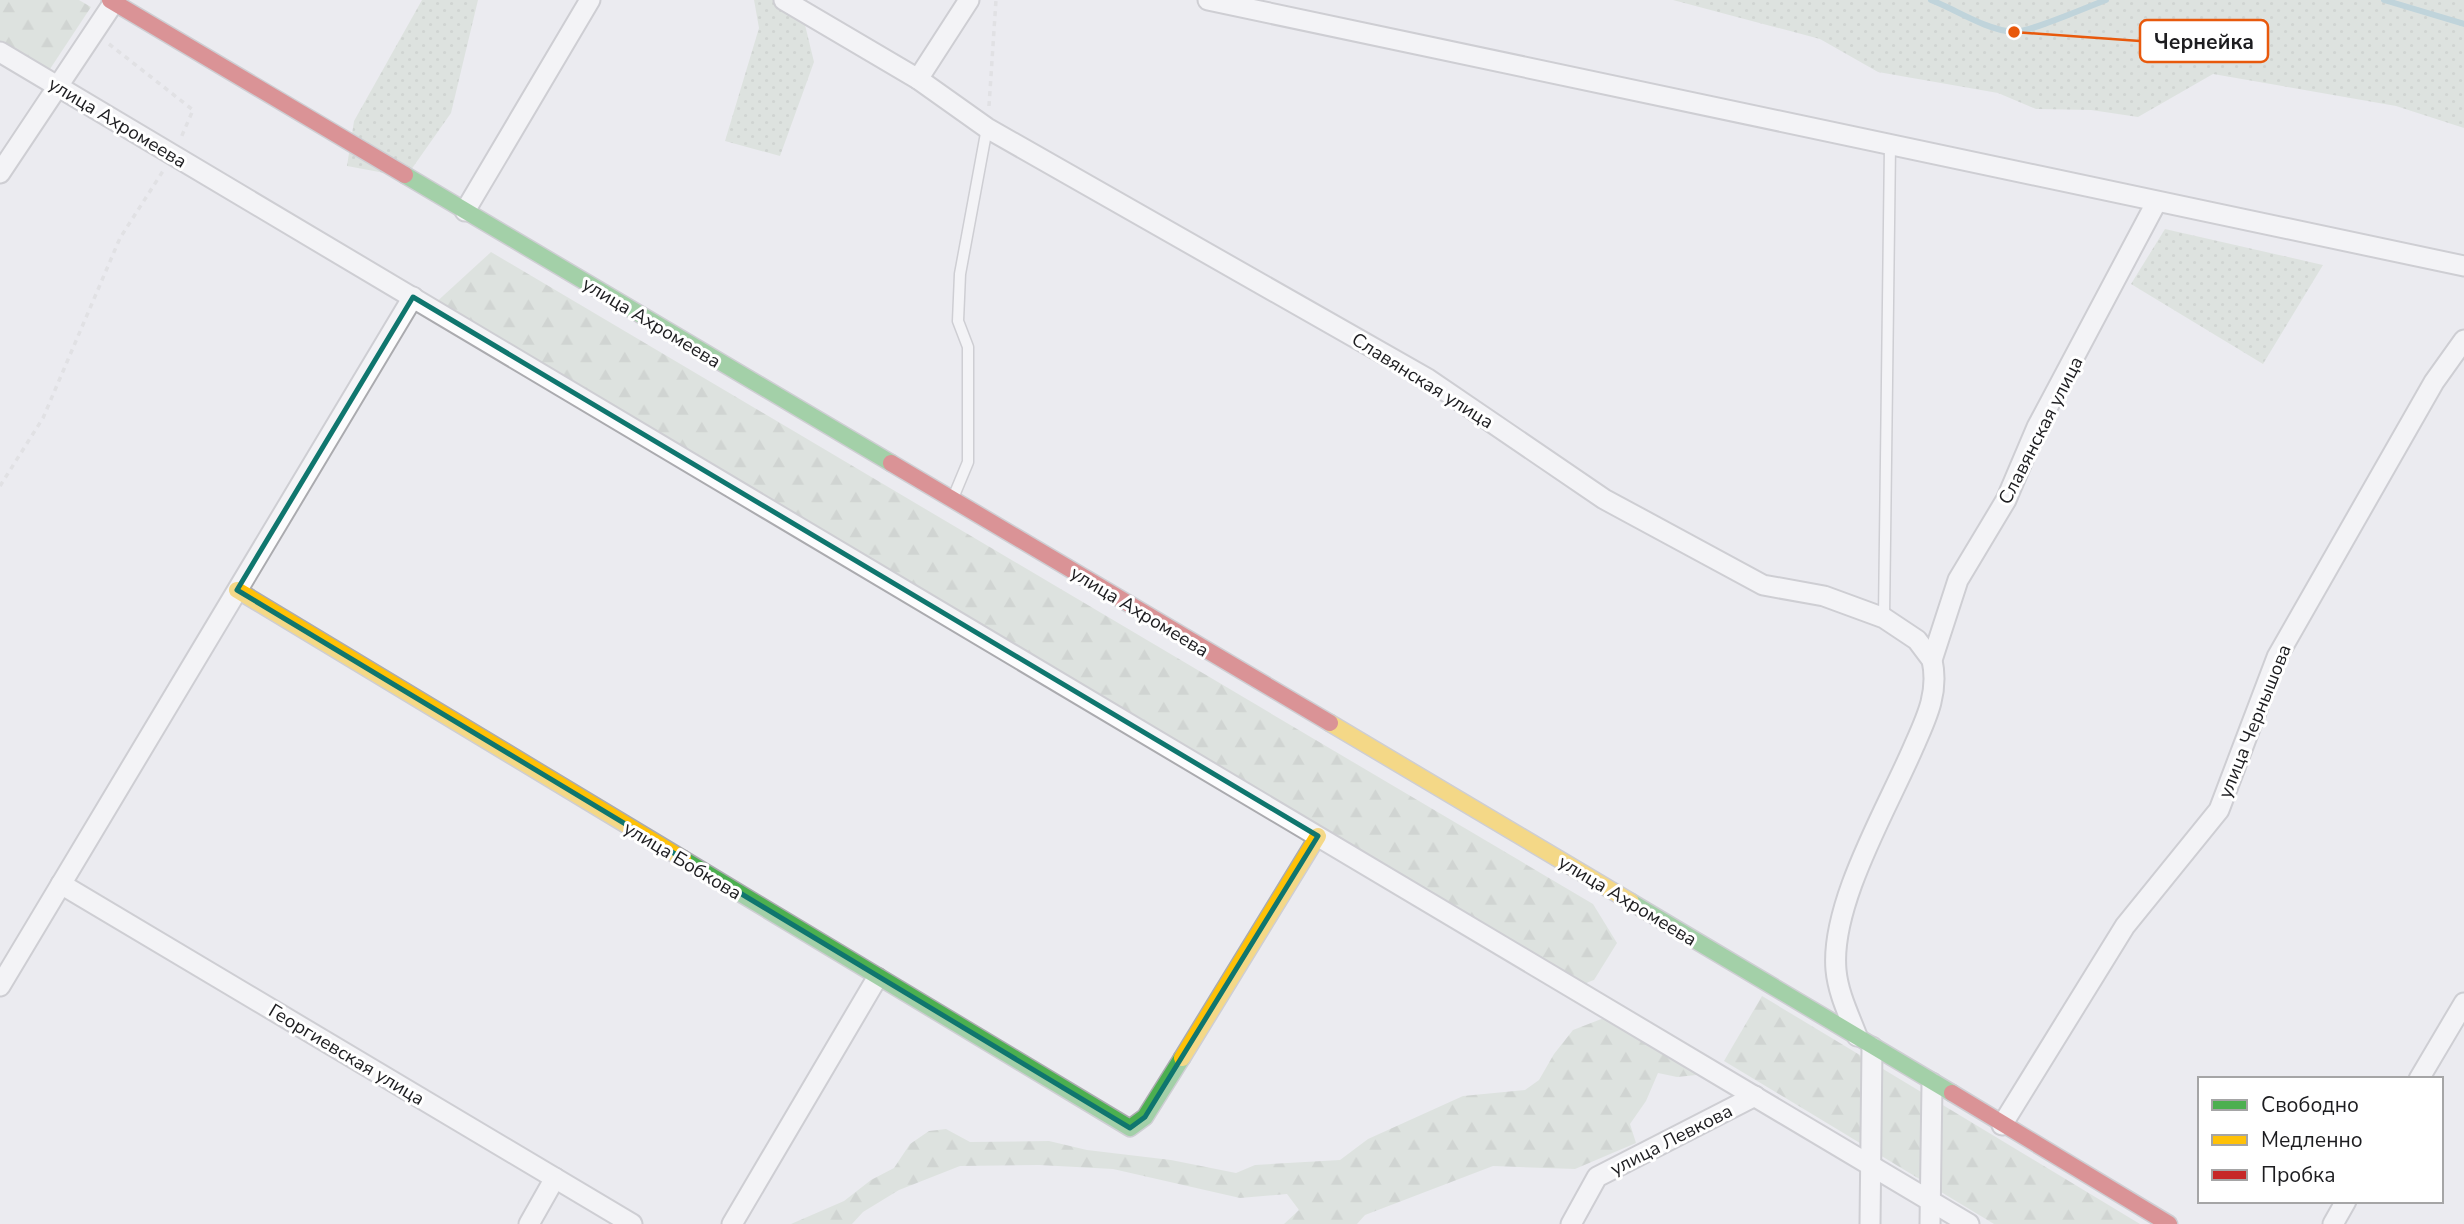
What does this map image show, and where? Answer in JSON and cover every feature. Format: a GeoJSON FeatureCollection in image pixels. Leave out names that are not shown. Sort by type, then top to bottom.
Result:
{"type":"FeatureCollection","features":[{"type":"Feature","properties":{"kind":"street"},"geometry":{"type":"LineString","coordinates":[[465,211],[590,0]]}},
{"type":"Feature","properties":{"kind":"street","name":"Славянская улица"},"geometry":{"type":"LineString","coordinates":[[784,0],[918,79],[987,128],[1428,379],[1604,499],[1763,585],[1824,596],[1884,618],[1917,640],[1932,660],[1935,673],[1932,704],[1875,831],[1840,925],[1836,970],[1842,1001],[1864,1042]]}},
{"type":"Feature","properties":{"kind":"street"},"geometry":{"type":"LineString","coordinates":[[918,79],[969,0]]}},
{"type":"Feature","properties":{"kind":"street"},"geometry":{"type":"LineString","coordinates":[[1208,0],[2156,203],[2464,266]]}},
{"type":"Feature","properties":{"kind":"street"},"geometry":{"type":"LineString","coordinates":[[0,173],[112,1]]}},
{"type":"Feature","properties":{"kind":"street","name":"улица Ахромеева"},"geometry":{"type":"LineString","coordinates":[[112,1],[2169,1224]]}},
{"type":"Feature","properties":{"kind":"street","name":"улица Ахромеева"},"geometry":{"type":"LineString","coordinates":[[0,52],[1969,1224]]}},
{"type":"Feature","properties":{"kind":"street","name":"Славянская улица"},"geometry":{"type":"LineString","coordinates":[[1932,660],[1958,580],[2006,500],[2037,427],[2156,203]]}},
{"type":"Feature","properties":{"kind":"street"},"geometry":{"type":"LineString","coordinates":[[0,986],[412,297]]}},
{"type":"Feature","properties":{"kind":"street","name":"улица Чернышова"},"geometry":{"type":"LineString","coordinates":[[2002,1125],[2125,926],[2219,810],[2277,657],[2434,382],[2464,340]]}},
{"type":"Feature","properties":{"kind":"street","name":"улица Бобкова"},"geometry":{"type":"LineString","coordinates":[[237,590],[1130,1128],[1145,1117],[1318,836]]}},
{"type":"Feature","properties":{"kind":"street","name":"Георгиевская улица"},"geometry":{"type":"LineString","coordinates":[[61,884],[632,1224]]}},
{"type":"Feature","properties":{"kind":"street"},"geometry":{"type":"LineString","coordinates":[[732,1224],[877,978]]}},
{"type":"Feature","properties":{"kind":"street"},"geometry":{"type":"LineString","coordinates":[[2420,1077],[2464,1003]]}},
{"type":"Feature","properties":{"kind":"street"},"geometry":{"type":"LineString","coordinates":[[1864,1042],[1871,1165],[1870,1224]]}},
{"type":"Feature","properties":{"kind":"street"},"geometry":{"type":"LineString","coordinates":[[1930,1224],[1932,1083]]}},
{"type":"Feature","properties":{"kind":"street","name":"улица Левкова"},"geometry":{"type":"LineString","coordinates":[[1571,1224],[1597,1177],[1755,1096]]}},
{"type":"Feature","properties":{"kind":"street"},"geometry":{"type":"LineString","coordinates":[[528,1224],[555,1178]]}},
{"type":"Feature","properties":{"kind":"street"},"geometry":{"type":"LineString","coordinates":[[2333,1224],[2345,1203]]}},
{"type":"Feature","properties":{"kind":"lane"},"geometry":{"type":"LineString","coordinates":[[952,500],[968,462],[968,347],[958,321],[960,274],[987,128]]}},
{"type":"Feature","properties":{"kind":"lane"},"geometry":{"type":"LineString","coordinates":[[1884,618],[1889,145]]}},
{"type":"Feature","properties":{"kind":"path"},"geometry":{"type":"LineString","coordinates":[[987,128],[996,0]]}},
{"type":"Feature","properties":{"kind":"path"},"geometry":{"type":"LineString","coordinates":[[0,486],[43,418],[120,238],[173,155],[193,110],[94,32]]}},
{"type":"Feature","properties":{"kind":"highlighted area"},"geometry":{"type":"Polygon","coordinates":[[[413,297],[1318,836],[1145,1117],[1130,1128],[237,590],[413,297]]]}},
{"type":"Feature","properties":{"kind":"green space"},"geometry":{"type":"Polygon","coordinates":[[[0,0],[79,0],[91,7],[50,69],[0,41],[0,0]]]}},
{"type":"Feature","properties":{"kind":"green space"},"geometry":{"type":"Polygon","coordinates":[[[422,0],[478,0],[451,113],[406,177],[347,166],[354,121],[422,0]]]}},
{"type":"Feature","properties":{"kind":"green space"},"geometry":{"type":"Polygon","coordinates":[[[754,0],[799,0],[814,62],[780,156],[725,141],[759,28],[754,0]]]}},
{"type":"Feature","properties":{"kind":"green space"},"geometry":{"type":"Polygon","coordinates":[[[1673,0],[2464,0],[2464,128],[2396,106],[2213,74],[2138,117],[2091,110],[2036,109],[1998,93],[1878,72],[1820,39],[1673,0]]]}},
{"type":"Feature","properties":{"kind":"green space"},"geometry":{"type":"Polygon","coordinates":[[[2165,229],[2323,265],[2263,364],[2131,284],[2165,229]]]}},
{"type":"Feature","properties":{"kind":"green space"},"geometry":{"type":"Polygon","coordinates":[[[491,252],[1593,904],[1617,943],[1594,980],[1567,990],[432,306],[491,252]]]}},
{"type":"Feature","properties":{"kind":"green space"},"geometry":{"type":"Polygon","coordinates":[[[1762,996],[2140,1224],[1994,1224],[1724,1061],[1762,996]]]}},
{"type":"Feature","properties":{"kind":"green space"},"geometry":{"type":"Polygon","coordinates":[[[1609,1016],[1706,1074],[1677,1077],[1658,1073],[1646,1101],[1630,1124],[1636,1143],[1575,1169],[1493,1166],[1365,1215],[1357,1224],[1284,1224],[1299,1210],[1287,1194],[1240,1198],[1113,1169],[1039,1165],[960,1166],[899,1190],[863,1212],[852,1224],[791,1224],[844,1201],[871,1180],[894,1168],[910,1144],[929,1131],[946,1129],[970,1142],[1049,1141],[1087,1150],[1171,1160],[1236,1173],[1255,1165],[1340,1160],[1368,1139],[1463,1096],[1525,1090],[1539,1080],[1554,1054],[1573,1030],[1609,1016]]]}},
{"type":"Feature","properties":{"kind":"waterway"},"geometry":{"type":"LineString","coordinates":[[1931,0],[1981,23],[2013,32],[2044,24],[2106,0]]}},
{"type":"Feature","properties":{"kind":"waterway"},"geometry":{"type":"LineString","coordinates":[[2384,0],[2464,24]]}},
{"type":"Feature","properties":{"kind":"traffic: fast"},"geometry":{"type":"LineString","coordinates":[[405,175],[891,463]]}},
{"type":"Feature","properties":{"kind":"traffic: fast"},"geometry":{"type":"LineString","coordinates":[[683,859],[1130,1128],[1145,1117],[1182,1058]]}},
{"type":"Feature","properties":{"kind":"traffic: fast"},"geometry":{"type":"LineString","coordinates":[[1631,902],[1952,1093]]}},
{"type":"Feature","properties":{"kind":"traffic: slow"},"geometry":{"type":"LineString","coordinates":[[237,590],[683,859]]}},
{"type":"Feature","properties":{"kind":"traffic: slow"},"geometry":{"type":"LineString","coordinates":[[1330,723],[1631,902]]}},
{"type":"Feature","properties":{"kind":"traffic: slow"},"geometry":{"type":"LineString","coordinates":[[1182,1058],[1318,836]]}},
{"type":"Feature","properties":{"kind":"traffic: jam"},"geometry":{"type":"LineString","coordinates":[[110,0],[405,175]]}},
{"type":"Feature","properties":{"kind":"traffic: jam"},"geometry":{"type":"LineString","coordinates":[[891,463],[1330,723]]}},
{"type":"Feature","properties":{"kind":"traffic: jam"},"geometry":{"type":"LineString","coordinates":[[1952,1093],[2169,1224]]}},
{"type":"Feature","properties":{"kind":"place","name":"Чернейка"},"geometry":{"type":"Point","coordinates":[2014,32]}}]}
